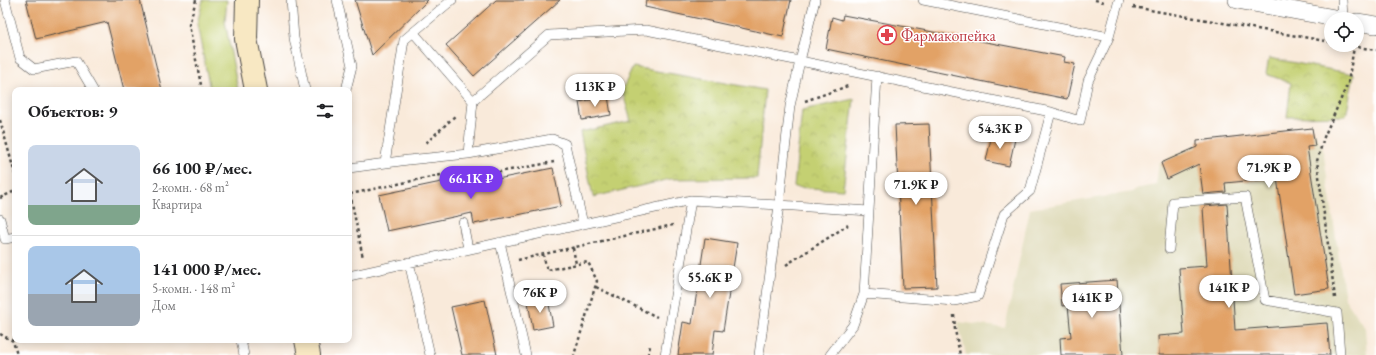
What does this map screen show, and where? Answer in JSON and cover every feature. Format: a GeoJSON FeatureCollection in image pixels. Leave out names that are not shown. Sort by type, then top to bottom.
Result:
{"type":"FeatureCollection","features":[{"type":"Feature","properties":{"kind":"main road"},"geometry":{"type":"LineString","coordinates":[[247,0],[246,39],[255,87]]}},
{"type":"Feature","properties":{"kind":"main road"},"geometry":{"type":"LineString","coordinates":[[307,343],[310,355]]}},
{"type":"Feature","properties":{"kind":"street"},"geometry":{"type":"LineString","coordinates":[[1237,0],[1324,16]]}},
{"type":"Feature","properties":{"kind":"street"},"geometry":{"type":"LineString","coordinates":[[1364,23],[1376,25]]}},
{"type":"Feature","properties":{"kind":"lane"},"geometry":{"type":"LineString","coordinates":[[5,0],[20,58],[34,69],[76,61],[91,87]]}},
{"type":"Feature","properties":{"kind":"lane"},"geometry":{"type":"LineString","coordinates":[[291,0],[294,38],[304,87]]}},
{"type":"Feature","properties":{"kind":"lane"},"geometry":{"type":"LineString","coordinates":[[337,0],[352,66],[347,87]]}},
{"type":"Feature","properties":{"kind":"lane"},"geometry":{"type":"LineString","coordinates":[[385,163],[404,40],[452,0]]}},
{"type":"Feature","properties":{"kind":"lane"},"geometry":{"type":"LineString","coordinates":[[759,355],[790,106],[815,0]]}},
{"type":"Feature","properties":{"kind":"lane"},"geometry":{"type":"LineString","coordinates":[[923,0],[1109,37]]}},
{"type":"Feature","properties":{"kind":"lane"},"geometry":{"type":"LineString","coordinates":[[468,154],[473,101],[549,35],[646,30],[1051,112],[1080,121],[1088,81],[1109,37],[1119,0]]}},
{"type":"Feature","properties":{"kind":"lane"},"geometry":{"type":"LineString","coordinates":[[1342,0],[1343,12]]}},
{"type":"Feature","properties":{"kind":"lane"},"geometry":{"type":"LineString","coordinates":[[413,32],[473,101]]}},
{"type":"Feature","properties":{"kind":"lane"},"geometry":{"type":"LineString","coordinates":[[830,355],[853,325],[864,294],[877,76]]}},
{"type":"Feature","properties":{"kind":"lane"},"geometry":{"type":"LineString","coordinates":[[864,294],[954,301],[978,296],[1004,214],[1030,191],[1051,112]]}},
{"type":"Feature","properties":{"kind":"lane"},"geometry":{"type":"LineString","coordinates":[[352,168],[468,154],[552,139],[565,144],[583,224]]}},
{"type":"Feature","properties":{"kind":"lane"},"geometry":{"type":"LineString","coordinates":[[1169,249],[1173,202],[1245,197],[1265,300],[1337,314],[1340,355]]}},
{"type":"Feature","properties":{"kind":"lane"},"geometry":{"type":"LineString","coordinates":[[352,275],[691,200],[779,204],[869,211]]}},
{"type":"Feature","properties":{"kind":"lane"},"geometry":{"type":"LineString","coordinates":[[665,355],[691,200]]}},
{"type":"Feature","properties":{"kind":"lane"},"geometry":{"type":"LineString","coordinates":[[0,219],[5,239],[12,238]]}},
{"type":"Feature","properties":{"kind":"lane"},"geometry":{"type":"LineString","coordinates":[[463,223],[468,249]]}},
{"type":"Feature","properties":{"kind":"lane"},"geometry":{"type":"LineString","coordinates":[[500,242],[526,355]]}},
{"type":"Feature","properties":{"kind":"lane"},"geometry":{"type":"LineString","coordinates":[[409,262],[430,355]]}},
{"type":"Feature","properties":{"kind":"lane"},"geometry":{"type":"LineString","coordinates":[[242,343],[244,355]]}},
{"type":"Feature","properties":{"kind":"path"},"geometry":{"type":"LineString","coordinates":[[196,0],[189,25],[201,87]]}},
{"type":"Feature","properties":{"kind":"path"},"geometry":{"type":"LineString","coordinates":[[1161,12],[1324,41]]}},
{"type":"Feature","properties":{"kind":"path"},"geometry":{"type":"LineString","coordinates":[[1364,48],[1376,50]]}},
{"type":"Feature","properties":{"kind":"path"},"geometry":{"type":"LineString","coordinates":[[1337,314],[1317,161],[1324,137],[1348,84],[1353,52]]}},
{"type":"Feature","properties":{"kind":"path"},"geometry":{"type":"LineString","coordinates":[[790,106],[877,76]]}},
{"type":"Feature","properties":{"kind":"path"},"geometry":{"type":"LineString","coordinates":[[408,160],[473,101]]}},
{"type":"Feature","properties":{"kind":"path"},"geometry":{"type":"LineString","coordinates":[[0,120],[12,163]]}},
{"type":"Feature","properties":{"kind":"path"},"geometry":{"type":"LineString","coordinates":[[473,168],[480,167],[483,175],[568,159]]}},
{"type":"Feature","properties":{"kind":"path"},"geometry":{"type":"LineString","coordinates":[[352,194],[459,171]]}},
{"type":"Feature","properties":{"kind":"path"},"geometry":{"type":"LineString","coordinates":[[0,198],[12,192]]}},
{"type":"Feature","properties":{"kind":"path"},"geometry":{"type":"LineString","coordinates":[[352,204],[366,272]]}},
{"type":"Feature","properties":{"kind":"path"},"geometry":{"type":"LineString","coordinates":[[769,276],[869,211]]}},
{"type":"Feature","properties":{"kind":"path"},"geometry":{"type":"LineString","coordinates":[[504,264],[687,221]]}},
{"type":"Feature","properties":{"kind":"path"},"geometry":{"type":"LineString","coordinates":[[573,248],[576,264]]}},
{"type":"Feature","properties":{"kind":"path"},"geometry":{"type":"LineString","coordinates":[[543,254],[547,270],[588,262],[597,280],[574,355]]}},
{"type":"Feature","properties":{"kind":"path"},"geometry":{"type":"LineString","coordinates":[[596,287],[656,317],[671,322]]}},
{"type":"Feature","properties":{"kind":"path"},"geometry":{"type":"LineString","coordinates":[[954,301],[955,330],[960,355]]}},
{"type":"Feature","properties":{"kind":"path"},"geometry":{"type":"LineString","coordinates":[[0,334],[12,339]]}},
{"type":"Feature","properties":{"kind":"path"},"geometry":{"type":"LineString","coordinates":[[15,343],[17,355]]}},
{"type":"Feature","properties":{"kind":"shaded area"},"geometry":{"type":"Polygon","coordinates":[[[1312,128],[1323,149],[1345,299],[1365,328],[1367,355],[966,355],[958,322],[1005,328],[1030,209],[1132,192],[1136,189],[1156,185],[1159,163],[1197,145],[1197,141],[1312,128]]]}},
{"type":"Feature","properties":{"kind":"green space"},"geometry":{"type":"Polygon","coordinates":[[[203,0],[227,0],[225,21],[237,87],[209,87],[197,24],[203,0]]]}},
{"type":"Feature","properties":{"kind":"green space"},"geometry":{"type":"Polygon","coordinates":[[[1269,58],[1354,74],[1346,116],[1287,117],[1291,83],[1266,74],[1269,58]]]}},
{"type":"Feature","properties":{"kind":"green space"},"geometry":{"type":"Polygon","coordinates":[[[633,67],[765,90],[757,178],[670,179],[593,197],[580,132],[631,121],[622,90],[633,67]]]}},
{"type":"Feature","properties":{"kind":"green space"},"geometry":{"type":"Polygon","coordinates":[[[854,99],[843,190],[794,187],[802,110],[854,99]]]}},
{"type":"Feature","properties":{"kind":"building"},"geometry":{"type":"Polygon","coordinates":[[[26,0],[140,0],[161,87],[123,87],[107,22],[36,39],[26,0]]]}},
{"type":"Feature","properties":{"kind":"building"},"geometry":{"type":"Polygon","coordinates":[[[355,0],[428,0],[372,55],[355,0]]]}},
{"type":"Feature","properties":{"kind":"building"},"geometry":{"type":"Polygon","coordinates":[[[496,0],[560,0],[474,76],[446,45],[496,0]]]}},
{"type":"Feature","properties":{"kind":"building"},"geometry":{"type":"Polygon","coordinates":[[[646,0],[791,0],[783,37],[645,7],[646,0]]]}},
{"type":"Feature","properties":{"kind":"building"},"geometry":{"type":"Polygon","coordinates":[[[843,15],[1065,57],[1064,62],[1075,64],[1067,99],[826,49],[832,17],[842,20],[843,15]]]}},
{"type":"Feature","properties":{"kind":"building"},"geometry":{"type":"Polygon","coordinates":[[[608,96],[611,115],[582,120],[579,102],[608,96]]]}},
{"type":"Feature","properties":{"kind":"building"},"geometry":{"type":"Polygon","coordinates":[[[929,124],[937,287],[903,288],[895,125],[929,124]]]}},
{"type":"Feature","properties":{"kind":"building"},"geometry":{"type":"Polygon","coordinates":[[[1312,128],[1315,146],[1307,147],[1329,289],[1294,294],[1277,178],[1225,183],[1226,192],[1203,194],[1199,164],[1167,179],[1161,163],[1197,147],[1197,141],[1312,128]]]}},
{"type":"Feature","properties":{"kind":"building"},"geometry":{"type":"Polygon","coordinates":[[[992,134],[1015,139],[1009,166],[986,161],[992,134]]]}},
{"type":"Feature","properties":{"kind":"building"},"geometry":{"type":"Polygon","coordinates":[[[553,168],[561,206],[474,224],[472,213],[387,231],[379,195],[465,177],[467,185],[553,168]]]}},
{"type":"Feature","properties":{"kind":"building"},"geometry":{"type":"Polygon","coordinates":[[[1227,204],[1235,330],[1327,323],[1330,355],[1159,355],[1158,336],[1184,334],[1179,268],[1207,266],[1203,208],[1205,207],[1204,206],[1227,204]]]}},
{"type":"Feature","properties":{"kind":"building"},"geometry":{"type":"Polygon","coordinates":[[[705,238],[737,243],[723,331],[715,330],[712,355],[678,355],[683,322],[692,324],[705,238]]]}},
{"type":"Feature","properties":{"kind":"building"},"geometry":{"type":"Polygon","coordinates":[[[1117,280],[1123,355],[1061,355],[1060,338],[1071,337],[1068,305],[1062,306],[1060,284],[1117,280]]]}},
{"type":"Feature","properties":{"kind":"building"},"geometry":{"type":"Polygon","coordinates":[[[548,299],[553,326],[533,330],[528,302],[548,299]]]}},
{"type":"Feature","properties":{"kind":"building"},"geometry":{"type":"Polygon","coordinates":[[[485,300],[497,355],[462,355],[451,307],[485,300]]]}},
{"type":"Feature","properties":{"kind":"place","name":"Фармакопейка"},"geometry":{"type":"Point","coordinates":[887,35]}}]}
